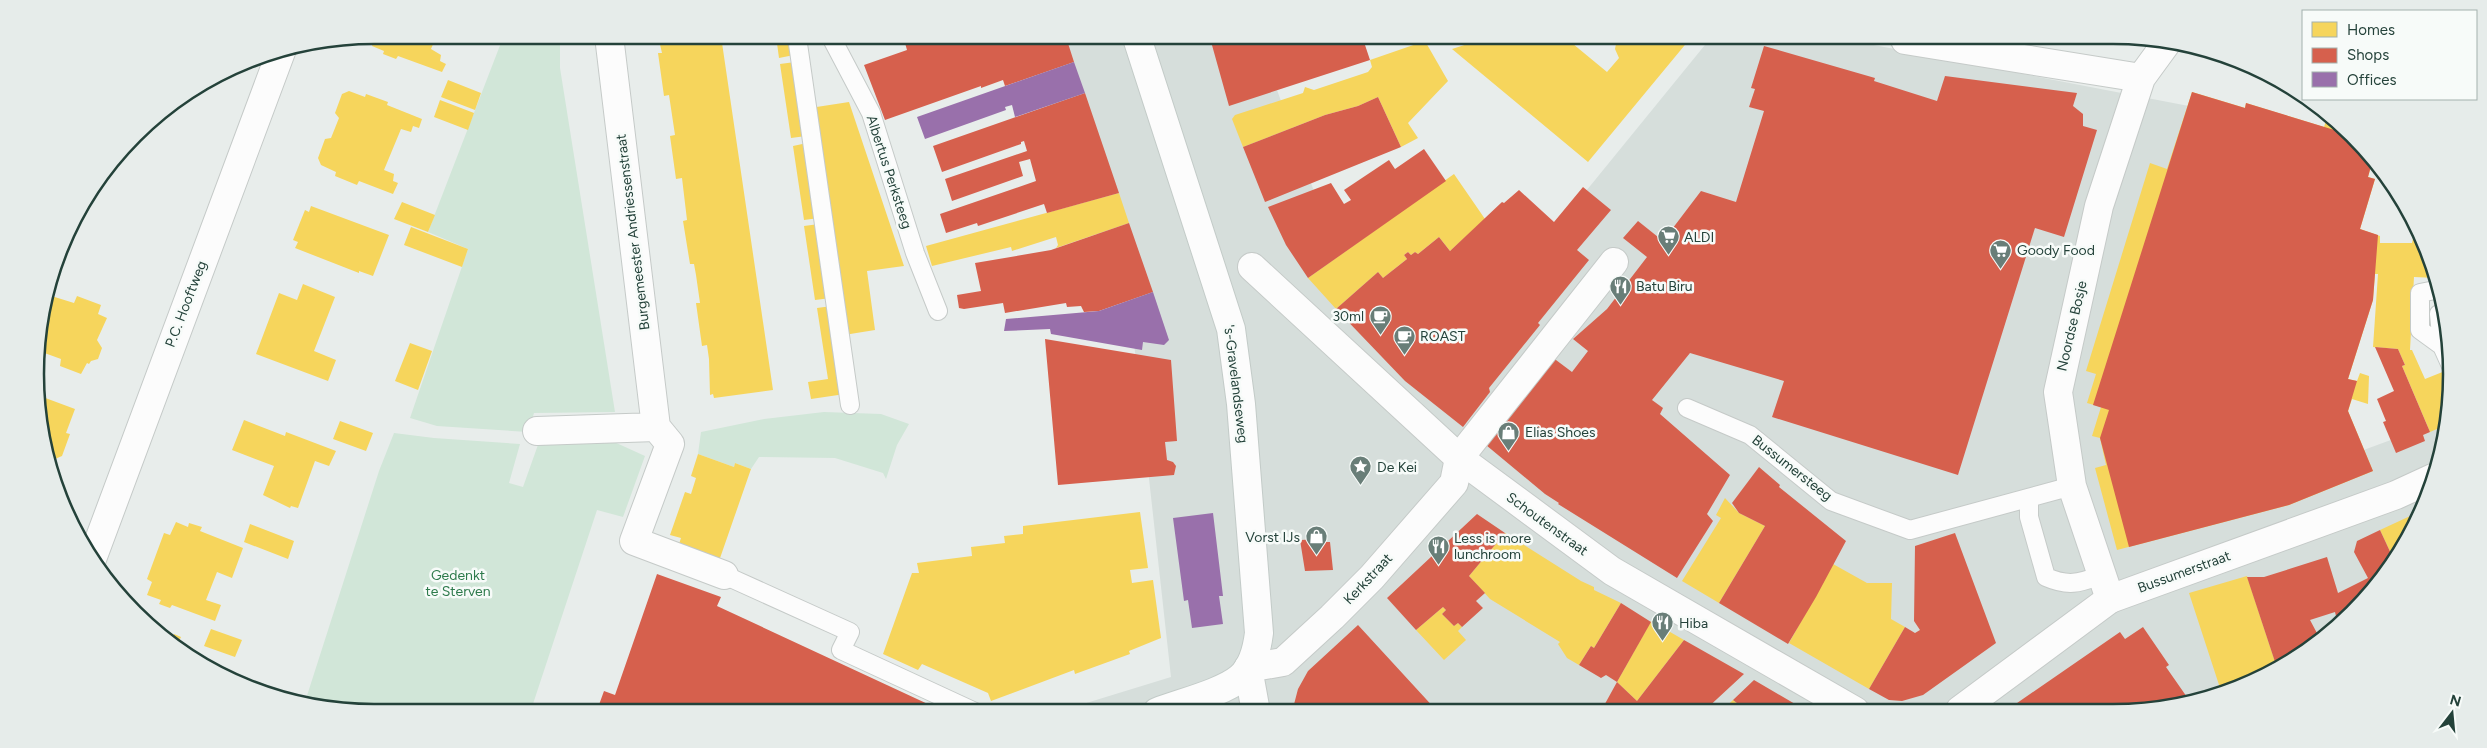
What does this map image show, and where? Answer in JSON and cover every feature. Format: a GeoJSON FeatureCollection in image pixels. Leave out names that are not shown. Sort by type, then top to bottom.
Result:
{"type":"FeatureCollection","features":[{"type":"Feature","properties":{"kind":"street","name":"Burgemeester Andriessenstraat"},"geometry":{"type":"LineString","coordinates":[[610,44],[656,427],[670,444],[634,541],[724,575]]}},
{"type":"Feature","properties":{"kind":"street","name":"'s-Gravelandseweg"},"geometry":{"type":"LineString","coordinates":[[1138,44],[1231,329],[1241,404],[1260,633],[1256,651],[1248,668]]}},
{"type":"Feature","properties":{"kind":"street"},"geometry":{"type":"LineString","coordinates":[[1930,44],[2141,78]]}},
{"type":"Feature","properties":{"kind":"street","name":"Noordse Bosje"},"geometry":{"type":"LineString","coordinates":[[2106,587],[2072,486],[2058,392],[2099,206],[2141,78],[2163,48]]}},
{"type":"Feature","properties":{"kind":"street","name":"P.C. Hooftweg"},"geometry":{"type":"LineString","coordinates":[[95,551],[279,58]]}},
{"type":"Feature","properties":{"kind":"street"},"geometry":{"type":"LineString","coordinates":[[1252,267],[1459,458],[1614,262]]}},
{"type":"Feature","properties":{"kind":"street"},"geometry":{"type":"LineString","coordinates":[[538,431],[656,427]]}},
{"type":"Feature","properties":{"kind":"street","name":"Kerkstraat"},"geometry":{"type":"LineString","coordinates":[[1248,668],[1283,662],[1332,617],[1372,576],[1454,483],[1459,458]]}},
{"type":"Feature","properties":{"kind":"street","name":"Schoutenstraat"},"geometry":{"type":"LineString","coordinates":[[1459,458],[1612,571],[1843,704]]}},
{"type":"Feature","properties":{"kind":"street","name":"Bussumerstraat"},"geometry":{"type":"LineString","coordinates":[[1967,704],[2106,587],[2396,495],[2425,481]]}},
{"type":"Feature","properties":{"kind":"street"},"geometry":{"type":"LineString","coordinates":[[1248,668],[1255,704]]}},
{"type":"Feature","properties":{"kind":"street"},"geometry":{"type":"LineString","coordinates":[[1178,704],[1229,685],[1241,678],[1248,668]]}},
{"type":"Feature","properties":{"kind":"lane"},"geometry":{"type":"LineString","coordinates":[[798,44],[850,405]]}},
{"type":"Feature","properties":{"kind":"lane","name":"Albertus Perksteeg"},"geometry":{"type":"LineString","coordinates":[[836,44],[871,112],[915,253],[938,312]]}},
{"type":"Feature","properties":{"kind":"lane"},"geometry":{"type":"LineString","coordinates":[[2432,291],[2420,293],[2420,330],[2442,346]]}},
{"type":"Feature","properties":{"kind":"lane","name":"Bussumersteeg"},"geometry":{"type":"LineString","coordinates":[[1687,408],[1750,435],[1831,501],[1910,530],[2072,486]]}},
{"type":"Feature","properties":{"kind":"lane"},"geometry":{"type":"LineString","coordinates":[[2029,498],[2029,517],[2046,577],[2063,585],[2083,582],[2106,587]]}},
{"type":"Feature","properties":{"kind":"lane"},"geometry":{"type":"LineString","coordinates":[[724,575],[850,632],[841,650],[958,704]]}},
{"type":"Feature","properties":{"kind":"shaded area"},"geometry":{"type":"Polygon","coordinates":[[[1024,44],[1260,44],[1319,205],[1468,336],[1706,44],[1869,44],[2225,113],[2137,533],[2439,422],[2426,480],[2409,520],[2388,557],[2347,608],[2314,636],[2278,660],[2219,687],[2177,698],[2135,704],[1083,704],[1171,677],[1132,325],[1024,44]]]}},
{"type":"Feature","properties":{"kind":"green space"},"geometry":{"type":"Polygon","coordinates":[[[501,44],[560,44],[560,68],[615,412],[534,413],[528,432],[437,426],[410,418],[468,249],[428,232],[501,44]]]}},
{"type":"Feature","properties":{"kind":"green space"},"geometry":{"type":"Polygon","coordinates":[[[824,412],[881,414],[909,424],[897,445],[886,479],[883,473],[835,458],[759,457],[751,469],[735,463],[734,467],[698,454],[701,432],[764,419],[824,412]]]}},
{"type":"Feature","properties":{"kind":"green space","name":"Gedenkt te Sterven"},"geometry":{"type":"Polygon","coordinates":[[[394,433],[434,438],[520,444],[509,483],[523,487],[539,442],[612,441],[645,456],[623,517],[597,510],[533,704],[352,704],[307,697],[379,471],[394,433]]]}},
{"type":"Feature","properties":{"kind":"building: Homes"},"geometry":{"type":"Polygon","coordinates":[[[373,44],[433,44],[431,49],[441,55],[440,61],[446,64],[442,72],[398,56],[396,59],[383,54],[384,51],[372,46],[373,44]]]}},
{"type":"Feature","properties":{"kind":"building: Homes"},"geometry":{"type":"Polygon","coordinates":[[[660,44],[722,44],[773,390],[714,398],[713,394],[710,395],[709,359],[707,345],[702,346],[696,303],[700,303],[694,264],[690,264],[683,221],[687,220],[682,178],[676,179],[670,136],[675,135],[669,95],[664,96],[658,53],[662,53],[660,44]]]}},
{"type":"Feature","properties":{"kind":"building: Homes"},"geometry":{"type":"Polygon","coordinates":[[[777,44],[792,44],[794,55],[779,58],[777,44]]]}},
{"type":"Feature","properties":{"kind":"building: Homes"},"geometry":{"type":"Polygon","coordinates":[[[1416,44],[1427,44],[1448,81],[1408,123],[1418,138],[1401,147],[1378,97],[1358,106],[1325,115],[1243,147],[1232,119],[1235,115],[1303,93],[1305,87],[1314,90],[1368,72],[1372,67],[1370,60],[1416,44]]]}},
{"type":"Feature","properties":{"kind":"building: Homes"},"geometry":{"type":"Polygon","coordinates":[[[1468,44],[1573,44],[1607,72],[1619,58],[1615,49],[1616,44],[1686,44],[1588,162],[1452,49],[1468,44]]]}},
{"type":"Feature","properties":{"kind":"building: Homes"},"geometry":{"type":"Polygon","coordinates":[[[795,62],[806,136],[791,138],[780,64],[795,62]]]}},
{"type":"Feature","properties":{"kind":"building: Homes"},"geometry":{"type":"Polygon","coordinates":[[[448,80],[481,93],[475,110],[441,97],[448,80]]]}},
{"type":"Feature","properties":{"kind":"building: Homes"},"geometry":{"type":"Polygon","coordinates":[[[349,91],[365,97],[366,94],[388,102],[387,105],[422,119],[419,128],[413,126],[411,132],[401,129],[384,170],[394,174],[393,181],[398,183],[393,194],[359,181],[357,185],[335,176],[336,172],[321,165],[318,158],[325,139],[331,138],[339,118],[335,113],[342,94],[349,91]]]}},
{"type":"Feature","properties":{"kind":"building: Homes"},"geometry":{"type":"Polygon","coordinates":[[[2192,92],[2245,108],[2246,103],[2324,127],[2326,122],[2347,140],[2361,156],[2371,168],[2368,177],[2375,179],[2360,229],[2380,236],[2380,243],[2412,243],[2413,237],[2418,248],[2429,278],[2414,277],[2410,350],[2412,350],[2425,379],[2443,372],[2443,396],[2438,432],[2437,429],[2430,432],[2402,366],[2405,365],[2398,349],[2373,347],[2378,274],[2375,274],[2373,300],[2348,379],[2357,381],[2360,373],[2369,376],[2368,404],[2352,399],[2348,411],[2373,471],[2289,505],[2117,550],[2095,468],[2106,465],[2100,438],[2092,436],[2101,407],[2087,403],[2096,374],[2086,371],[2150,163],[2167,169],[2192,92]]]}},
{"type":"Feature","properties":{"kind":"building: Homes"},"geometry":{"type":"Polygon","coordinates":[[[440,100],[474,113],[468,130],[434,117],[440,100]]]}},
{"type":"Feature","properties":{"kind":"building: Homes"},"geometry":{"type":"Polygon","coordinates":[[[849,102],[904,266],[867,271],[875,330],[844,335],[810,108],[849,102]]]}},
{"type":"Feature","properties":{"kind":"building: Homes"},"geometry":{"type":"Polygon","coordinates":[[[807,143],[819,218],[804,220],[793,146],[807,143]]]}},
{"type":"Feature","properties":{"kind":"building: Homes"},"geometry":{"type":"Polygon","coordinates":[[[1454,174],[1485,219],[1450,251],[1439,237],[1418,254],[1415,252],[1411,255],[1408,252],[1404,255],[1407,259],[1383,278],[1378,272],[1336,309],[1308,278],[1454,174]]]}},
{"type":"Feature","properties":{"kind":"building: Homes"},"geometry":{"type":"Polygon","coordinates":[[[1119,193],[1129,223],[1056,248],[1058,245],[1056,237],[1012,251],[1011,247],[932,266],[926,246],[1119,193]]]}},
{"type":"Feature","properties":{"kind":"building: Homes"},"geometry":{"type":"Polygon","coordinates":[[[402,202],[435,215],[428,232],[394,219],[402,202]]]}},
{"type":"Feature","properties":{"kind":"building: Homes"},"geometry":{"type":"Polygon","coordinates":[[[311,206],[389,235],[373,276],[359,271],[359,273],[295,248],[298,242],[293,240],[305,210],[309,212],[311,206]]]}},
{"type":"Feature","properties":{"kind":"building: Homes"},"geometry":{"type":"Polygon","coordinates":[[[819,224],[831,298],[815,300],[804,226],[819,224]]]}},
{"type":"Feature","properties":{"kind":"building: Homes"},"geometry":{"type":"Polygon","coordinates":[[[411,227],[468,249],[462,267],[404,245],[411,227]]]}},
{"type":"Feature","properties":{"kind":"building: Homes"},"geometry":{"type":"Polygon","coordinates":[[[303,284],[335,297],[314,351],[336,360],[328,381],[256,354],[279,293],[297,300],[303,284]]]}},
{"type":"Feature","properties":{"kind":"building: Homes"},"geometry":{"type":"Polygon","coordinates":[[[77,296],[101,305],[98,314],[107,318],[97,340],[102,348],[98,359],[91,361],[89,364],[87,363],[81,374],[60,366],[61,359],[44,353],[53,297],[74,303],[77,296]]]}},
{"type":"Feature","properties":{"kind":"building: Homes"},"geometry":{"type":"Polygon","coordinates":[[[832,306],[845,394],[811,399],[808,382],[828,379],[817,308],[832,306]]]}},
{"type":"Feature","properties":{"kind":"building: Homes"},"geometry":{"type":"Polygon","coordinates":[[[410,343],[432,351],[418,390],[395,381],[410,343]]]}},
{"type":"Feature","properties":{"kind":"building: Homes"},"geometry":{"type":"Polygon","coordinates":[[[44,398],[75,409],[66,433],[70,434],[62,456],[55,459],[44,398]]]}},
{"type":"Feature","properties":{"kind":"building: Homes"},"geometry":{"type":"Polygon","coordinates":[[[244,420],[285,436],[286,432],[336,451],[329,466],[315,461],[298,508],[291,506],[290,508],[263,495],[274,466],[232,450],[244,420]]]}},
{"type":"Feature","properties":{"kind":"building: Homes"},"geometry":{"type":"Polygon","coordinates":[[[340,421],[373,433],[366,451],[333,439],[340,421]]]}},
{"type":"Feature","properties":{"kind":"building: Homes"},"geometry":{"type":"Polygon","coordinates":[[[698,454],[734,467],[735,463],[751,469],[719,561],[678,547],[681,538],[670,535],[685,492],[691,494],[696,478],[691,476],[698,454]]]}},
{"type":"Feature","properties":{"kind":"building: Homes"},"geometry":{"type":"Polygon","coordinates":[[[1725,498],[1739,513],[1765,526],[1719,603],[1682,581],[1721,518],[1716,515],[1725,498]]]}},
{"type":"Feature","properties":{"kind":"building: Homes"},"geometry":{"type":"Polygon","coordinates":[[[1140,512],[1148,568],[1130,570],[1132,583],[1153,580],[1161,638],[1129,651],[1130,654],[1075,674],[1074,670],[991,701],[988,693],[922,664],[918,670],[883,654],[912,573],[919,573],[917,563],[972,556],[971,547],[1005,543],[1004,536],[1023,534],[1023,526],[1140,512]]]}},
{"type":"Feature","properties":{"kind":"building: Homes"},"geometry":{"type":"Polygon","coordinates":[[[2411,516],[2391,553],[2380,530],[2411,516]]]}},
{"type":"Feature","properties":{"kind":"building: Homes"},"geometry":{"type":"Polygon","coordinates":[[[176,522],[188,527],[189,523],[202,527],[200,531],[243,548],[232,578],[217,572],[206,600],[221,605],[215,621],[172,605],[170,608],[159,604],[161,600],[147,595],[152,582],[147,579],[164,533],[170,535],[176,522]]]}},
{"type":"Feature","properties":{"kind":"building: Homes"},"geometry":{"type":"Polygon","coordinates":[[[250,524],[294,541],[288,559],[244,542],[250,524]]]}},
{"type":"Feature","properties":{"kind":"building: Homes"},"geometry":{"type":"Polygon","coordinates":[[[1505,533],[1581,581],[1594,587],[1594,590],[1621,603],[1594,648],[1591,646],[1579,665],[1567,658],[1558,644],[1560,642],[1490,599],[1469,576],[1505,533]]]}},
{"type":"Feature","properties":{"kind":"building: Homes"},"geometry":{"type":"Polygon","coordinates":[[[1833,564],[1867,583],[1892,583],[1891,619],[1905,627],[1869,689],[1789,643],[1833,564]]]}},
{"type":"Feature","properties":{"kind":"building: Homes"},"geometry":{"type":"Polygon","coordinates":[[[2247,576],[2275,662],[2220,687],[2189,593],[2247,576]]]}},
{"type":"Feature","properties":{"kind":"building: Homes"},"geometry":{"type":"Polygon","coordinates":[[[1443,607],[1446,610],[1442,614],[1454,626],[1458,623],[1462,627],[1458,631],[1466,640],[1444,660],[1416,630],[1443,607]]]}},
{"type":"Feature","properties":{"kind":"building: Homes"},"geometry":{"type":"Polygon","coordinates":[[[1651,621],[1684,640],[1637,701],[1617,682],[1651,621]]]}},
{"type":"Feature","properties":{"kind":"building: Homes"},"geometry":{"type":"Polygon","coordinates":[[[211,629],[242,640],[235,657],[204,646],[211,629]]]}},
{"type":"Feature","properties":{"kind":"building: Homes"},"geometry":{"type":"Polygon","coordinates":[[[174,634],[181,637],[179,641],[173,636],[174,634]]]}},
{"type":"Feature","properties":{"kind":"building: Homes"},"geometry":{"type":"Polygon","coordinates":[[[1733,700],[1738,704],[1729,704],[1733,700]]]}},
{"type":"Feature","properties":{"kind":"building: Shops"},"geometry":{"type":"Polygon","coordinates":[[[905,44],[1068,44],[1074,62],[1005,86],[1003,80],[981,88],[981,86],[885,120],[864,65],[907,50],[905,44]]]}},
{"type":"Feature","properties":{"kind":"building: Shops"},"geometry":{"type":"Polygon","coordinates":[[[1212,44],[1365,44],[1370,60],[1229,106],[1212,44]]]}},
{"type":"Feature","properties":{"kind":"building: Shops"},"geometry":{"type":"Polygon","coordinates":[[[1764,46],[1875,78],[1874,81],[1937,101],[1945,76],[2077,93],[2073,106],[2083,114],[2083,126],[2097,130],[2064,237],[2035,228],[1958,475],[1772,417],[1784,381],[1690,353],[1652,400],[1663,408],[1660,414],[1730,475],[1707,514],[1713,521],[1677,578],[1558,504],[1486,445],[1552,357],[1572,372],[1588,351],[1573,339],[1607,309],[1647,257],[1623,238],[1638,221],[1663,241],[1701,191],[1736,202],[1764,111],[1749,107],[1755,89],[1751,88],[1764,46]]]}},
{"type":"Feature","properties":{"kind":"building: Shops"},"geometry":{"type":"Polygon","coordinates":[[[2192,92],[2245,108],[2246,103],[2336,131],[2347,140],[2371,168],[2368,177],[2375,179],[2360,229],[2378,235],[2373,300],[2348,379],[2357,381],[2348,411],[2373,471],[2289,505],[2129,547],[2100,438],[2109,410],[2093,405],[2192,92]]]}},
{"type":"Feature","properties":{"kind":"building: Shops"},"geometry":{"type":"Polygon","coordinates":[[[1085,93],[1119,193],[1047,213],[1044,204],[978,226],[977,223],[946,233],[940,214],[1036,181],[1030,159],[1019,162],[1023,176],[952,201],[945,179],[1027,151],[1024,141],[1021,144],[942,172],[933,146],[1085,93]]]}},
{"type":"Feature","properties":{"kind":"building: Shops"},"geometry":{"type":"Polygon","coordinates":[[[1378,97],[1401,147],[1265,202],[1243,147],[1325,115],[1358,106],[1378,97]]]}},
{"type":"Feature","properties":{"kind":"building: Shops"},"geometry":{"type":"Polygon","coordinates":[[[1424,149],[1446,181],[1308,278],[1286,245],[1268,207],[1331,183],[1344,204],[1351,200],[1344,190],[1389,160],[1395,169],[1424,149]]]}},
{"type":"Feature","properties":{"kind":"building: Shops"},"geometry":{"type":"Polygon","coordinates":[[[1583,187],[1611,210],[1577,250],[1589,260],[1538,323],[1540,325],[1489,388],[1490,392],[1463,427],[1405,381],[1336,309],[1378,272],[1383,278],[1407,259],[1404,255],[1408,252],[1411,255],[1415,252],[1418,254],[1439,237],[1450,251],[1502,202],[1504,203],[1519,190],[1554,222],[1583,187]]]}},
{"type":"Feature","properties":{"kind":"building: Shops"},"geometry":{"type":"Polygon","coordinates":[[[1129,223],[1153,292],[1099,311],[1084,312],[1081,306],[1067,307],[1066,303],[1005,313],[1003,303],[964,309],[959,308],[957,295],[981,291],[975,263],[1051,250],[1129,223]]]}},
{"type":"Feature","properties":{"kind":"building: Shops"},"geometry":{"type":"Polygon","coordinates":[[[1045,339],[1171,360],[1177,441],[1165,442],[1167,460],[1173,462],[1176,466],[1174,475],[1058,485],[1045,339]]]}},
{"type":"Feature","properties":{"kind":"building: Shops"},"geometry":{"type":"Polygon","coordinates":[[[2375,347],[2398,349],[2405,365],[2402,366],[2430,432],[2423,435],[2425,441],[2396,453],[2383,422],[2386,421],[2377,399],[2394,391],[2375,347]]]}},
{"type":"Feature","properties":{"kind":"building: Shops"},"geometry":{"type":"Polygon","coordinates":[[[1759,467],[1780,485],[1779,487],[1846,541],[1788,644],[1719,603],[1765,526],[1739,513],[1732,503],[1759,467]]]}},
{"type":"Feature","properties":{"kind":"building: Shops"},"geometry":{"type":"Polygon","coordinates":[[[1477,514],[1505,533],[1469,576],[1485,593],[1476,601],[1483,608],[1462,627],[1458,623],[1454,626],[1442,614],[1446,610],[1443,607],[1416,630],[1387,598],[1477,514]]]}},
{"type":"Feature","properties":{"kind":"building: Shops"},"geometry":{"type":"Polygon","coordinates":[[[2380,530],[2391,553],[2375,575],[2347,608],[2336,617],[2335,612],[2310,620],[2317,633],[2275,662],[2247,577],[2264,577],[2327,557],[2338,593],[2368,578],[2354,552],[2357,541],[2380,530]]]}},
{"type":"Feature","properties":{"kind":"building: Shops"},"geometry":{"type":"Polygon","coordinates":[[[1955,533],[1996,643],[1923,695],[1902,701],[1889,700],[1869,689],[1905,627],[1915,633],[1920,630],[1914,621],[1915,546],[1955,533]]]}},
{"type":"Feature","properties":{"kind":"building: Shops"},"geometry":{"type":"Polygon","coordinates":[[[1322,539],[1322,542],[1330,542],[1333,570],[1305,571],[1300,540],[1322,539]]]}},
{"type":"Feature","properties":{"kind":"building: Shops"},"geometry":{"type":"Polygon","coordinates":[[[657,574],[721,597],[717,606],[928,704],[599,704],[604,691],[615,695],[657,574]]]}},
{"type":"Feature","properties":{"kind":"building: Shops"},"geometry":{"type":"Polygon","coordinates":[[[1621,603],[1651,622],[1617,682],[1606,675],[1601,678],[1579,665],[1591,646],[1594,648],[1621,603]]]}},
{"type":"Feature","properties":{"kind":"building: Shops"},"geometry":{"type":"Polygon","coordinates":[[[1358,625],[1431,704],[1294,704],[1298,689],[1308,671],[1358,625]]]}},
{"type":"Feature","properties":{"kind":"building: Shops"},"geometry":{"type":"Polygon","coordinates":[[[2143,627],[2169,665],[2166,667],[2186,696],[2135,704],[2016,704],[2120,632],[2125,639],[2143,627]]]}},
{"type":"Feature","properties":{"kind":"building: Shops"},"geometry":{"type":"Polygon","coordinates":[[[1684,640],[1744,674],[1712,704],[1605,704],[1617,682],[1637,701],[1684,640]]]}},
{"type":"Feature","properties":{"kind":"building: Shops"},"geometry":{"type":"Polygon","coordinates":[[[1754,680],[1795,704],[1738,704],[1733,700],[1754,680]]]}},
{"type":"Feature","properties":{"kind":"building: Offices"},"geometry":{"type":"Polygon","coordinates":[[[1074,62],[1085,93],[1015,117],[1012,105],[1005,107],[1006,110],[925,139],[917,117],[1074,62]]]}},
{"type":"Feature","properties":{"kind":"building: Offices"},"geometry":{"type":"Polygon","coordinates":[[[1153,292],[1169,340],[1164,345],[1143,342],[1142,350],[1051,334],[1050,329],[1004,331],[1006,319],[1099,311],[1153,292]]]}},
{"type":"Feature","properties":{"kind":"building: Offices"},"geometry":{"type":"Polygon","coordinates":[[[1213,513],[1223,596],[1219,596],[1223,624],[1192,628],[1188,600],[1184,601],[1173,518],[1213,513]]]}},
{"type":"Feature","properties":{"kind":"place","name":"ALDI"},"geometry":{"type":"Point","coordinates":[1668,256]}},
{"type":"Feature","properties":{"kind":"place","name":"Goody Food"},"geometry":{"type":"Point","coordinates":[2001,269]}},
{"type":"Feature","properties":{"kind":"place","name":"Batu Biru"},"geometry":{"type":"Point","coordinates":[1620,305]}},
{"type":"Feature","properties":{"kind":"place","name":"30ml"},"geometry":{"type":"Point","coordinates":[1380,335]}},
{"type":"Feature","properties":{"kind":"place","name":"ROAST"},"geometry":{"type":"Point","coordinates":[1404,355]}},
{"type":"Feature","properties":{"kind":"place","name":"Elias Shoes"},"geometry":{"type":"Point","coordinates":[1509,451]}},
{"type":"Feature","properties":{"kind":"place","name":"De Kei"},"geometry":{"type":"Point","coordinates":[1361,486]}},
{"type":"Feature","properties":{"kind":"place","name":"Vorst IJs"},"geometry":{"type":"Point","coordinates":[1316,556]}},
{"type":"Feature","properties":{"kind":"place","name":"Less is more lunchroom"},"geometry":{"type":"Point","coordinates":[1438,565]}},
{"type":"Feature","properties":{"kind":"place","name":"Hiba"},"geometry":{"type":"Point","coordinates":[1663,642]}}]}
